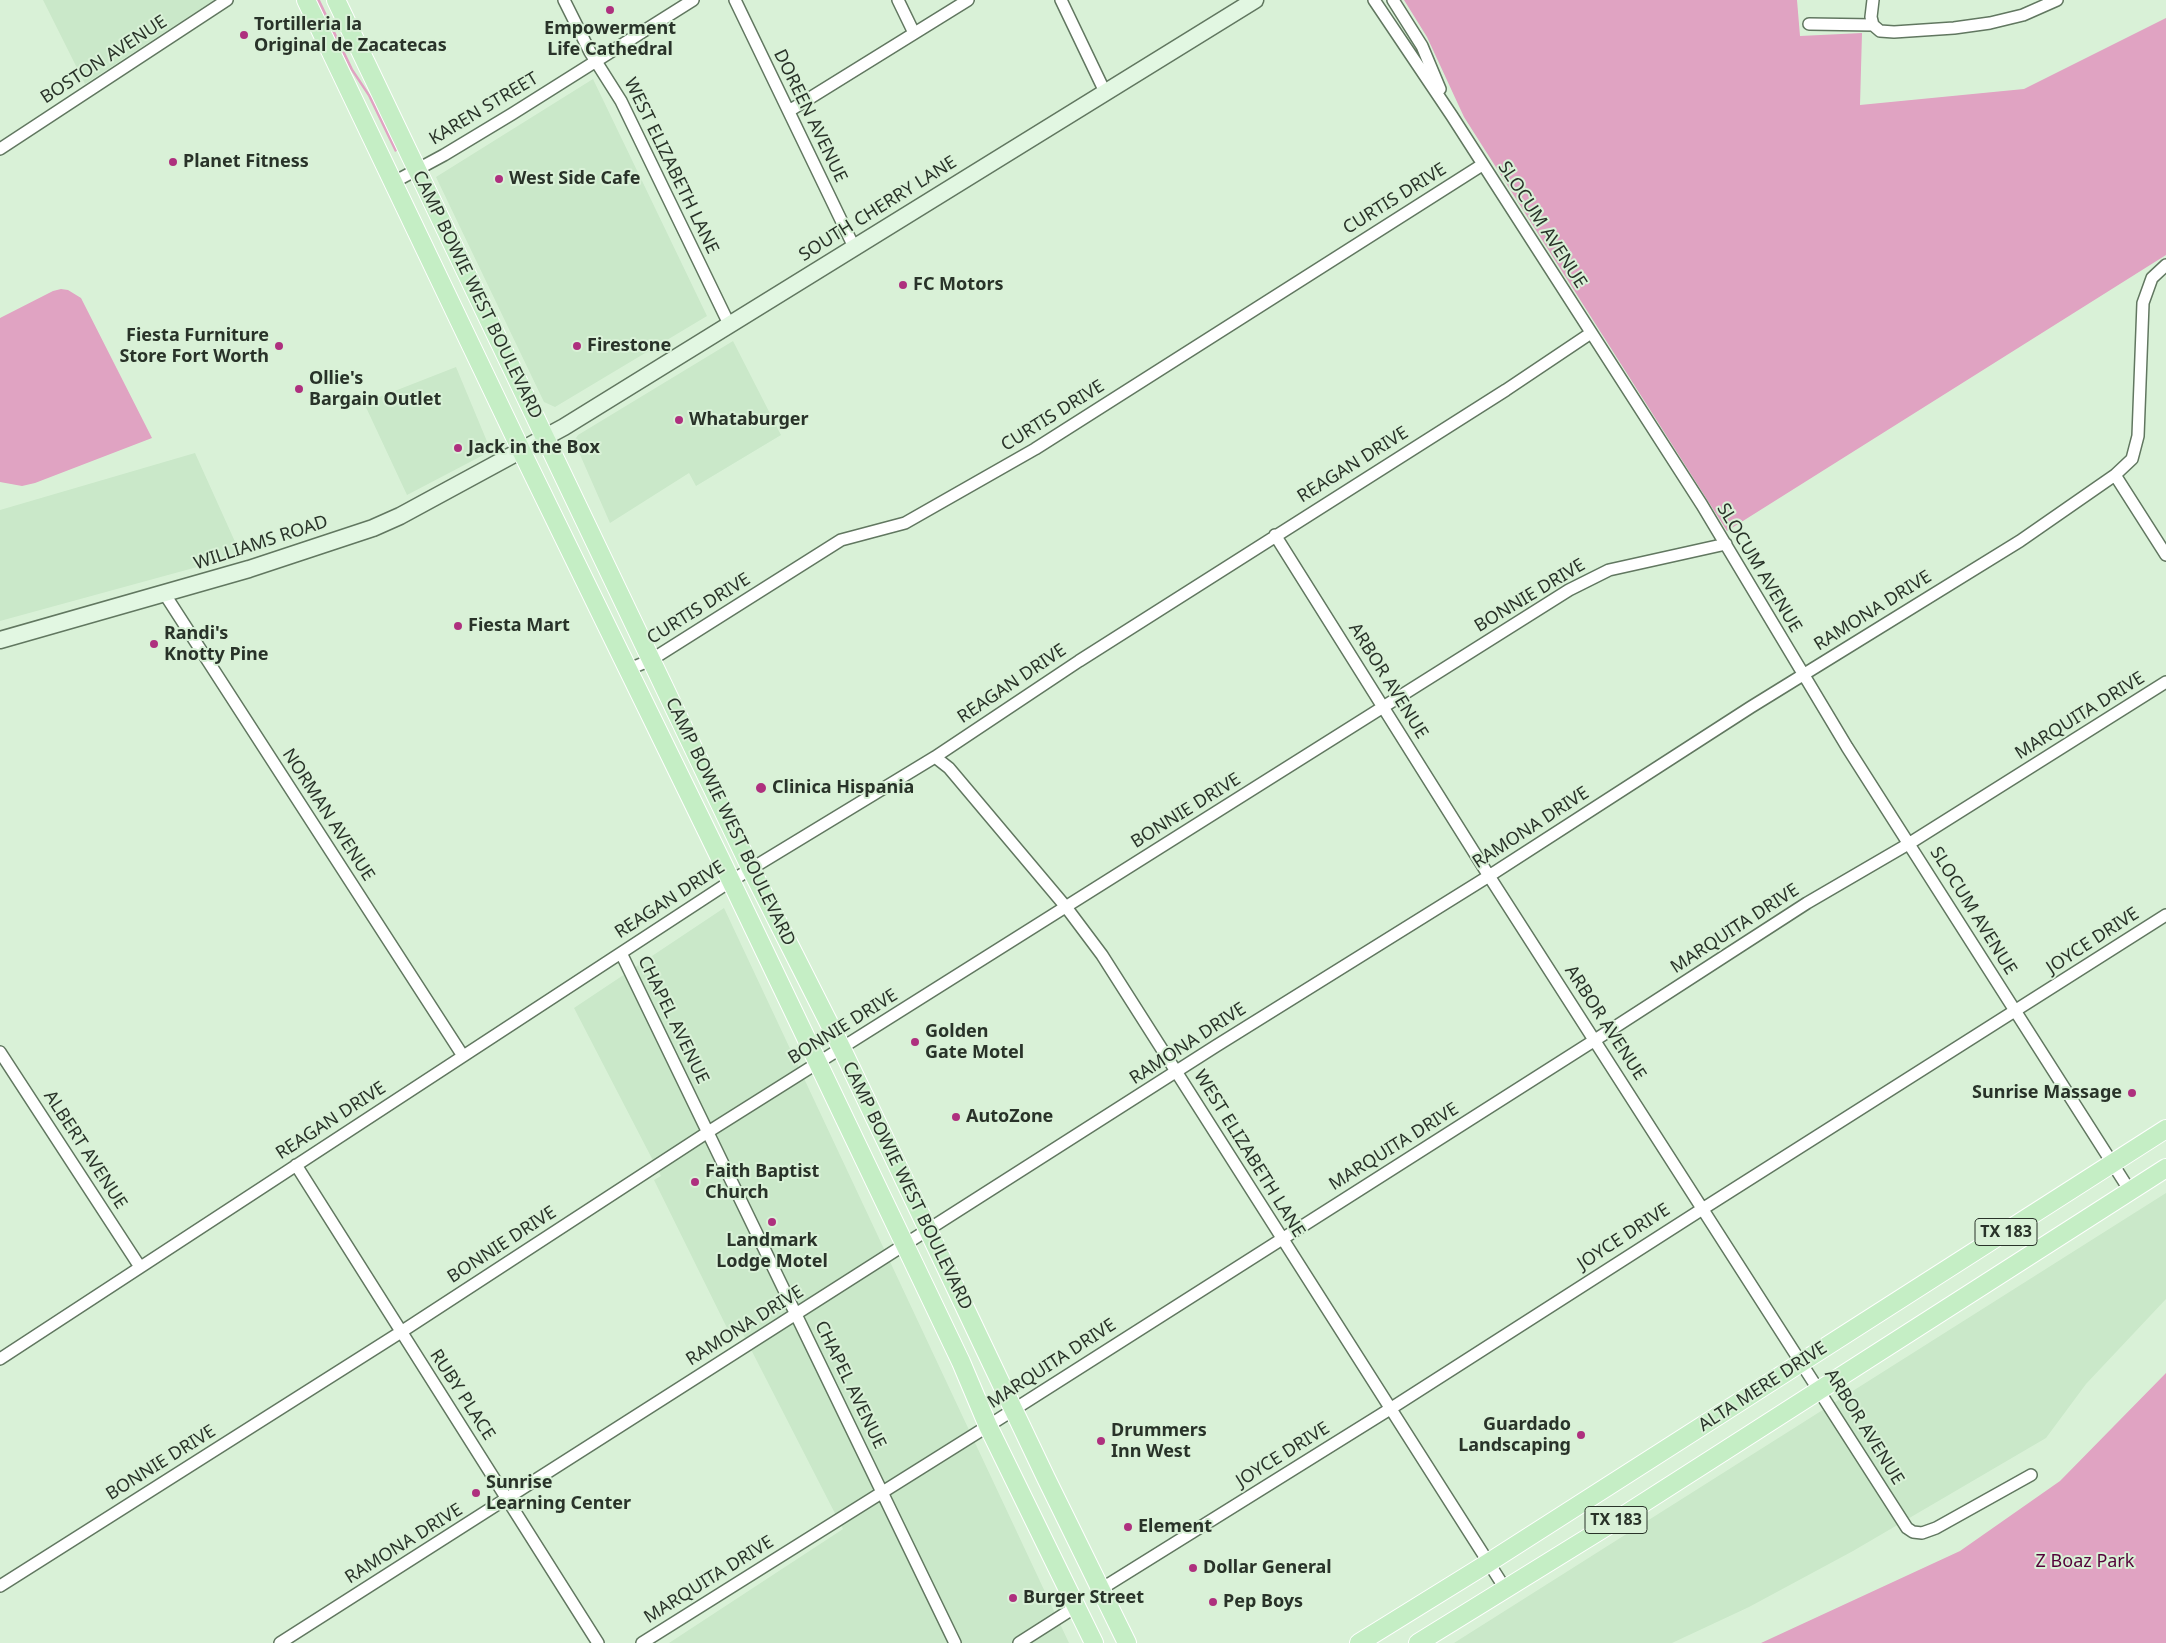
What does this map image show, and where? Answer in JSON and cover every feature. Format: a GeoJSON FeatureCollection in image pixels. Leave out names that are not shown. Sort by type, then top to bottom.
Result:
{"type":"FeatureCollection","features":[{"type":"Feature","properties":{"kind":"main road","name":"CAMP BOWIE WEST BOULEVARD"},"geometry":{"type":"LineString","coordinates":[[306,0],[521,450],[731,881],[816,1064],[905,1245],[988,1426],[1077,1606],[1093,1643]]}},
{"type":"Feature","properties":{"kind":"main road","name":"CAMP BOWIE WEST BOULEVARD"},"geometry":{"type":"LineString","coordinates":[[336,0],[751,869],[842,1049],[1013,1409],[1127,1643]]}},
{"type":"Feature","properties":{"kind":"main road","name":"ALTA MERE DRIVE"},"geometry":{"type":"LineString","coordinates":[[1359,1643],[1488,1563],[2166,1129]]}},
{"type":"Feature","properties":{"kind":"main road","name":"ALTA MERE DRIVE"},"geometry":{"type":"LineString","coordinates":[[1418,1643],[1506,1590],[2166,1168]]}},
{"type":"Feature","properties":{"kind":"street","name":"BOSTON AVENUE"},"geometry":{"type":"LineString","coordinates":[[0,149],[227,0]]}},
{"type":"Feature","properties":{"kind":"street","name":"WEST ELIZABETH LANE"},"geometry":{"type":"LineString","coordinates":[[564,0],[590,52],[621,101],[729,324]]}},
{"type":"Feature","properties":{"kind":"street","name":"KAREN STREET"},"geometry":{"type":"LineString","coordinates":[[394,182],[418,170],[693,0]]}},
{"type":"Feature","properties":{"kind":"street","name":"DOREEN AVENUE"},"geometry":{"type":"LineString","coordinates":[[735,0],[854,247]]}},
{"type":"Feature","properties":{"kind":"street"},"geometry":{"type":"LineString","coordinates":[[898,0],[914,33]]}},
{"type":"Feature","properties":{"kind":"street"},"geometry":{"type":"LineString","coordinates":[[789,111],[968,0]]}},
{"type":"Feature","properties":{"kind":"street"},"geometry":{"type":"LineString","coordinates":[[1061,0],[1105,92]]}},
{"type":"Feature","properties":{"kind":"street","name":"SOUTH CHERRY LANE"},"geometry":{"type":"LineString","coordinates":[[521,450],[546,438],[1255,0]]}},
{"type":"Feature","properties":{"kind":"street","name":"SLOCUM AVENUE"},"geometry":{"type":"LineString","coordinates":[[1374,0],[1452,116],[1726,544],[1847,747],[1910,843],[2130,1191]]}},
{"type":"Feature","properties":{"kind":"street","name":"SLOCUM AVENUE"},"geometry":{"type":"LineString","coordinates":[[1393,0],[1422,46],[1452,116]]}},
{"type":"Feature","properties":{"kind":"street"},"geometry":{"type":"LineString","coordinates":[[1873,0],[1871,17],[1876,28]]}},
{"type":"Feature","properties":{"kind":"street"},"geometry":{"type":"LineString","coordinates":[[1809,24],[1876,28],[1894,32],[1954,28],[2023,15],[2057,0]]}},
{"type":"Feature","properties":{"kind":"street","name":"CURTIS DRIVE"},"geometry":{"type":"LineString","coordinates":[[628,669],[651,660],[841,540],[905,522],[1027,454],[1247,316],[1383,226],[1482,165]]}},
{"type":"Feature","properties":{"kind":"street","name":"RAMONA DRIVE"},"geometry":{"type":"LineString","coordinates":[[280,1643],[1803,675],[2020,541],[2116,475],[2132,459],[2138,436],[2143,303],[2152,278],[2166,265]]}},
{"type":"Feature","properties":{"kind":"street","name":"REAGAN DRIVE"},"geometry":{"type":"LineString","coordinates":[[0,1358],[731,881],[935,757],[1275,535],[1506,390],[1591,333]]}},
{"type":"Feature","properties":{"kind":"street","name":"WILLIAMS ROAD"},"geometry":{"type":"LineString","coordinates":[[0,640],[256,567],[373,528],[400,516],[521,450]]}},
{"type":"Feature","properties":{"kind":"street"},"geometry":{"type":"LineString","coordinates":[[2116,475],[2166,555]]}},
{"type":"Feature","properties":{"kind":"street","name":"ARBOR AVENUE"},"geometry":{"type":"LineString","coordinates":[[1275,535],[1489,876],[1704,1208],[1907,1528],[1914,1532],[1922,1533],[1936,1528],[2031,1475]]}},
{"type":"Feature","properties":{"kind":"street","name":"BONNIE DRIVE"},"geometry":{"type":"LineString","coordinates":[[0,1586],[401,1332],[708,1132],[1568,590],[1609,570],[1726,544]]}},
{"type":"Feature","properties":{"kind":"street","name":"NORMAN AVENUE"},"geometry":{"type":"LineString","coordinates":[[164,593],[463,1056]]}},
{"type":"Feature","properties":{"kind":"street","name":"MARQUITA DRIVE"},"geometry":{"type":"LineString","coordinates":[[642,1643],[988,1426],[1807,903],[1910,843],[2166,682]]}},
{"type":"Feature","properties":{"kind":"street","name":"WEST ELIZABETH LANE"},"geometry":{"type":"LineString","coordinates":[[935,757],[949,768],[1066,907],[1102,955],[1506,1590]]}},
{"type":"Feature","properties":{"kind":"street","name":"JOYCE DRIVE"},"geometry":{"type":"LineString","coordinates":[[1101,1589],[1390,1409],[2166,915]]}},
{"type":"Feature","properties":{"kind":"street","name":"CHAPEL AVENUE"},"geometry":{"type":"LineString","coordinates":[[621,953],[955,1643]]}},
{"type":"Feature","properties":{"kind":"street","name":"ALBERT AVENUE"},"geometry":{"type":"LineString","coordinates":[[0,1052],[140,1267]]}},
{"type":"Feature","properties":{"kind":"street","name":"RUBY PLACE"},"geometry":{"type":"LineString","coordinates":[[296,1165],[598,1643]]}},
{"type":"Feature","properties":{"kind":"street"},"geometry":{"type":"LineString","coordinates":[[1018,1643],[1077,1606]]}},
{"type":"Feature","properties":{"kind":"shaded area"},"geometry":{"type":"Polygon","coordinates":[[[43,0],[214,0],[85,84],[43,0]]]}},
{"type":"Feature","properties":{"kind":"shaded area"},"geometry":{"type":"Polygon","coordinates":[[[593,79],[707,316],[555,407],[544,402],[436,177],[593,79]]]}},
{"type":"Feature","properties":{"kind":"shaded area"},"geometry":{"type":"Polygon","coordinates":[[[733,341],[781,435],[696,486],[689,473],[610,523],[574,441],[578,435],[733,341]]]}},
{"type":"Feature","properties":{"kind":"shaded area"},"geometry":{"type":"Polygon","coordinates":[[[456,367],[491,451],[407,495],[364,403],[456,367]]]}},
{"type":"Feature","properties":{"kind":"shaded area"},"geometry":{"type":"Polygon","coordinates":[[[195,453],[241,555],[0,621],[0,510],[195,453]]]}},
{"type":"Feature","properties":{"kind":"shaded area"},"geometry":{"type":"Polygon","coordinates":[[[724,908],[1069,1643],[669,1643],[843,1529],[742,1332],[732,1338],[654,1180],[661,1176],[574,1008],[724,908]]]}},
{"type":"Feature","properties":{"kind":"shaded area"},"geometry":{"type":"Polygon","coordinates":[[[2166,1193],[2166,1299],[2086,1384],[2046,1438],[1853,1551],[1749,1607],[1672,1643],[1454,1643],[2166,1193]]]}},
{"type":"Feature","properties":{"kind":"green space"},"geometry":{"type":"Polygon","coordinates":[[[316,0],[320,0],[353,69],[375,102],[398,150],[395,152],[368,96],[350,69],[316,0]]]}},
{"type":"Feature","properties":{"kind":"green space"},"geometry":{"type":"Polygon","coordinates":[[[1404,0],[1797,0],[1800,36],[1862,33],[1860,105],[2024,89],[2166,18],[2166,255],[1727,531],[1464,117],[1427,37],[1404,0]]]}},
{"type":"Feature","properties":{"kind":"green space"},"geometry":{"type":"Polygon","coordinates":[[[68,290],[81,298],[152,438],[35,483],[22,486],[0,482],[0,318],[53,291],[68,290]]]}},
{"type":"Feature","properties":{"kind":"green space","name":"Z Boaz Park"},"geometry":{"type":"Polygon","coordinates":[[[2166,1373],[2166,1643],[1761,1643],[1960,1551],[2060,1481],[2166,1373]]]}},
{"type":"Feature","properties":{"kind":"place","name":"Empowerment Life Cathedral"},"geometry":{"type":"Point","coordinates":[610,10]}},
{"type":"Feature","properties":{"kind":"place","name":"Tortilleria la Original de Zacatecas"},"geometry":{"type":"Point","coordinates":[244,35]}},
{"type":"Feature","properties":{"kind":"place","name":"Planet Fitness"},"geometry":{"type":"Point","coordinates":[173,162]}},
{"type":"Feature","properties":{"kind":"place","name":"West Side Cafe"},"geometry":{"type":"Point","coordinates":[499,179]}},
{"type":"Feature","properties":{"kind":"place","name":"FC Motors"},"geometry":{"type":"Point","coordinates":[903,285]}},
{"type":"Feature","properties":{"kind":"place","name":"Fiesta Furniture Store Fort Worth"},"geometry":{"type":"Point","coordinates":[279,346]}},
{"type":"Feature","properties":{"kind":"place","name":"Firestone"},"geometry":{"type":"Point","coordinates":[577,346]}},
{"type":"Feature","properties":{"kind":"place","name":"Ollie's Bargain Outlet"},"geometry":{"type":"Point","coordinates":[299,389]}},
{"type":"Feature","properties":{"kind":"place","name":"Whataburger"},"geometry":{"type":"Point","coordinates":[679,420]}},
{"type":"Feature","properties":{"kind":"place","name":"Jack in the Box"},"geometry":{"type":"Point","coordinates":[458,448]}},
{"type":"Feature","properties":{"kind":"place","name":"Fiesta Mart"},"geometry":{"type":"Point","coordinates":[458,626]}},
{"type":"Feature","properties":{"kind":"place","name":"Randi's Knotty Pine"},"geometry":{"type":"Point","coordinates":[154,644]}},
{"type":"Feature","properties":{"kind":"place","name":"Clinica Hispania"},"geometry":{"type":"Point","coordinates":[761,788]}},
{"type":"Feature","properties":{"kind":"place","name":"Golden Gate Motel"},"geometry":{"type":"Point","coordinates":[915,1042]}},
{"type":"Feature","properties":{"kind":"place","name":"Sunrise Massage"},"geometry":{"type":"Point","coordinates":[2132,1093]}},
{"type":"Feature","properties":{"kind":"place","name":"AutoZone"},"geometry":{"type":"Point","coordinates":[956,1117]}},
{"type":"Feature","properties":{"kind":"place","name":"Faith Baptist Church"},"geometry":{"type":"Point","coordinates":[695,1182]}},
{"type":"Feature","properties":{"kind":"place","name":"Landmark Lodge Motel"},"geometry":{"type":"Point","coordinates":[772,1222]}},
{"type":"Feature","properties":{"kind":"place","name":"Guardado Landscaping"},"geometry":{"type":"Point","coordinates":[1581,1435]}},
{"type":"Feature","properties":{"kind":"place","name":"Drummers Inn West"},"geometry":{"type":"Point","coordinates":[1101,1441]}},
{"type":"Feature","properties":{"kind":"place","name":"Sunrise Learning Center"},"geometry":{"type":"Point","coordinates":[476,1493]}},
{"type":"Feature","properties":{"kind":"place","name":"Element"},"geometry":{"type":"Point","coordinates":[1128,1527]}},
{"type":"Feature","properties":{"kind":"place","name":"Dollar General"},"geometry":{"type":"Point","coordinates":[1193,1568]}},
{"type":"Feature","properties":{"kind":"place","name":"Burger Street"},"geometry":{"type":"Point","coordinates":[1013,1598]}},
{"type":"Feature","properties":{"kind":"place","name":"Pep Boys"},"geometry":{"type":"Point","coordinates":[1213,1602]}}]}
